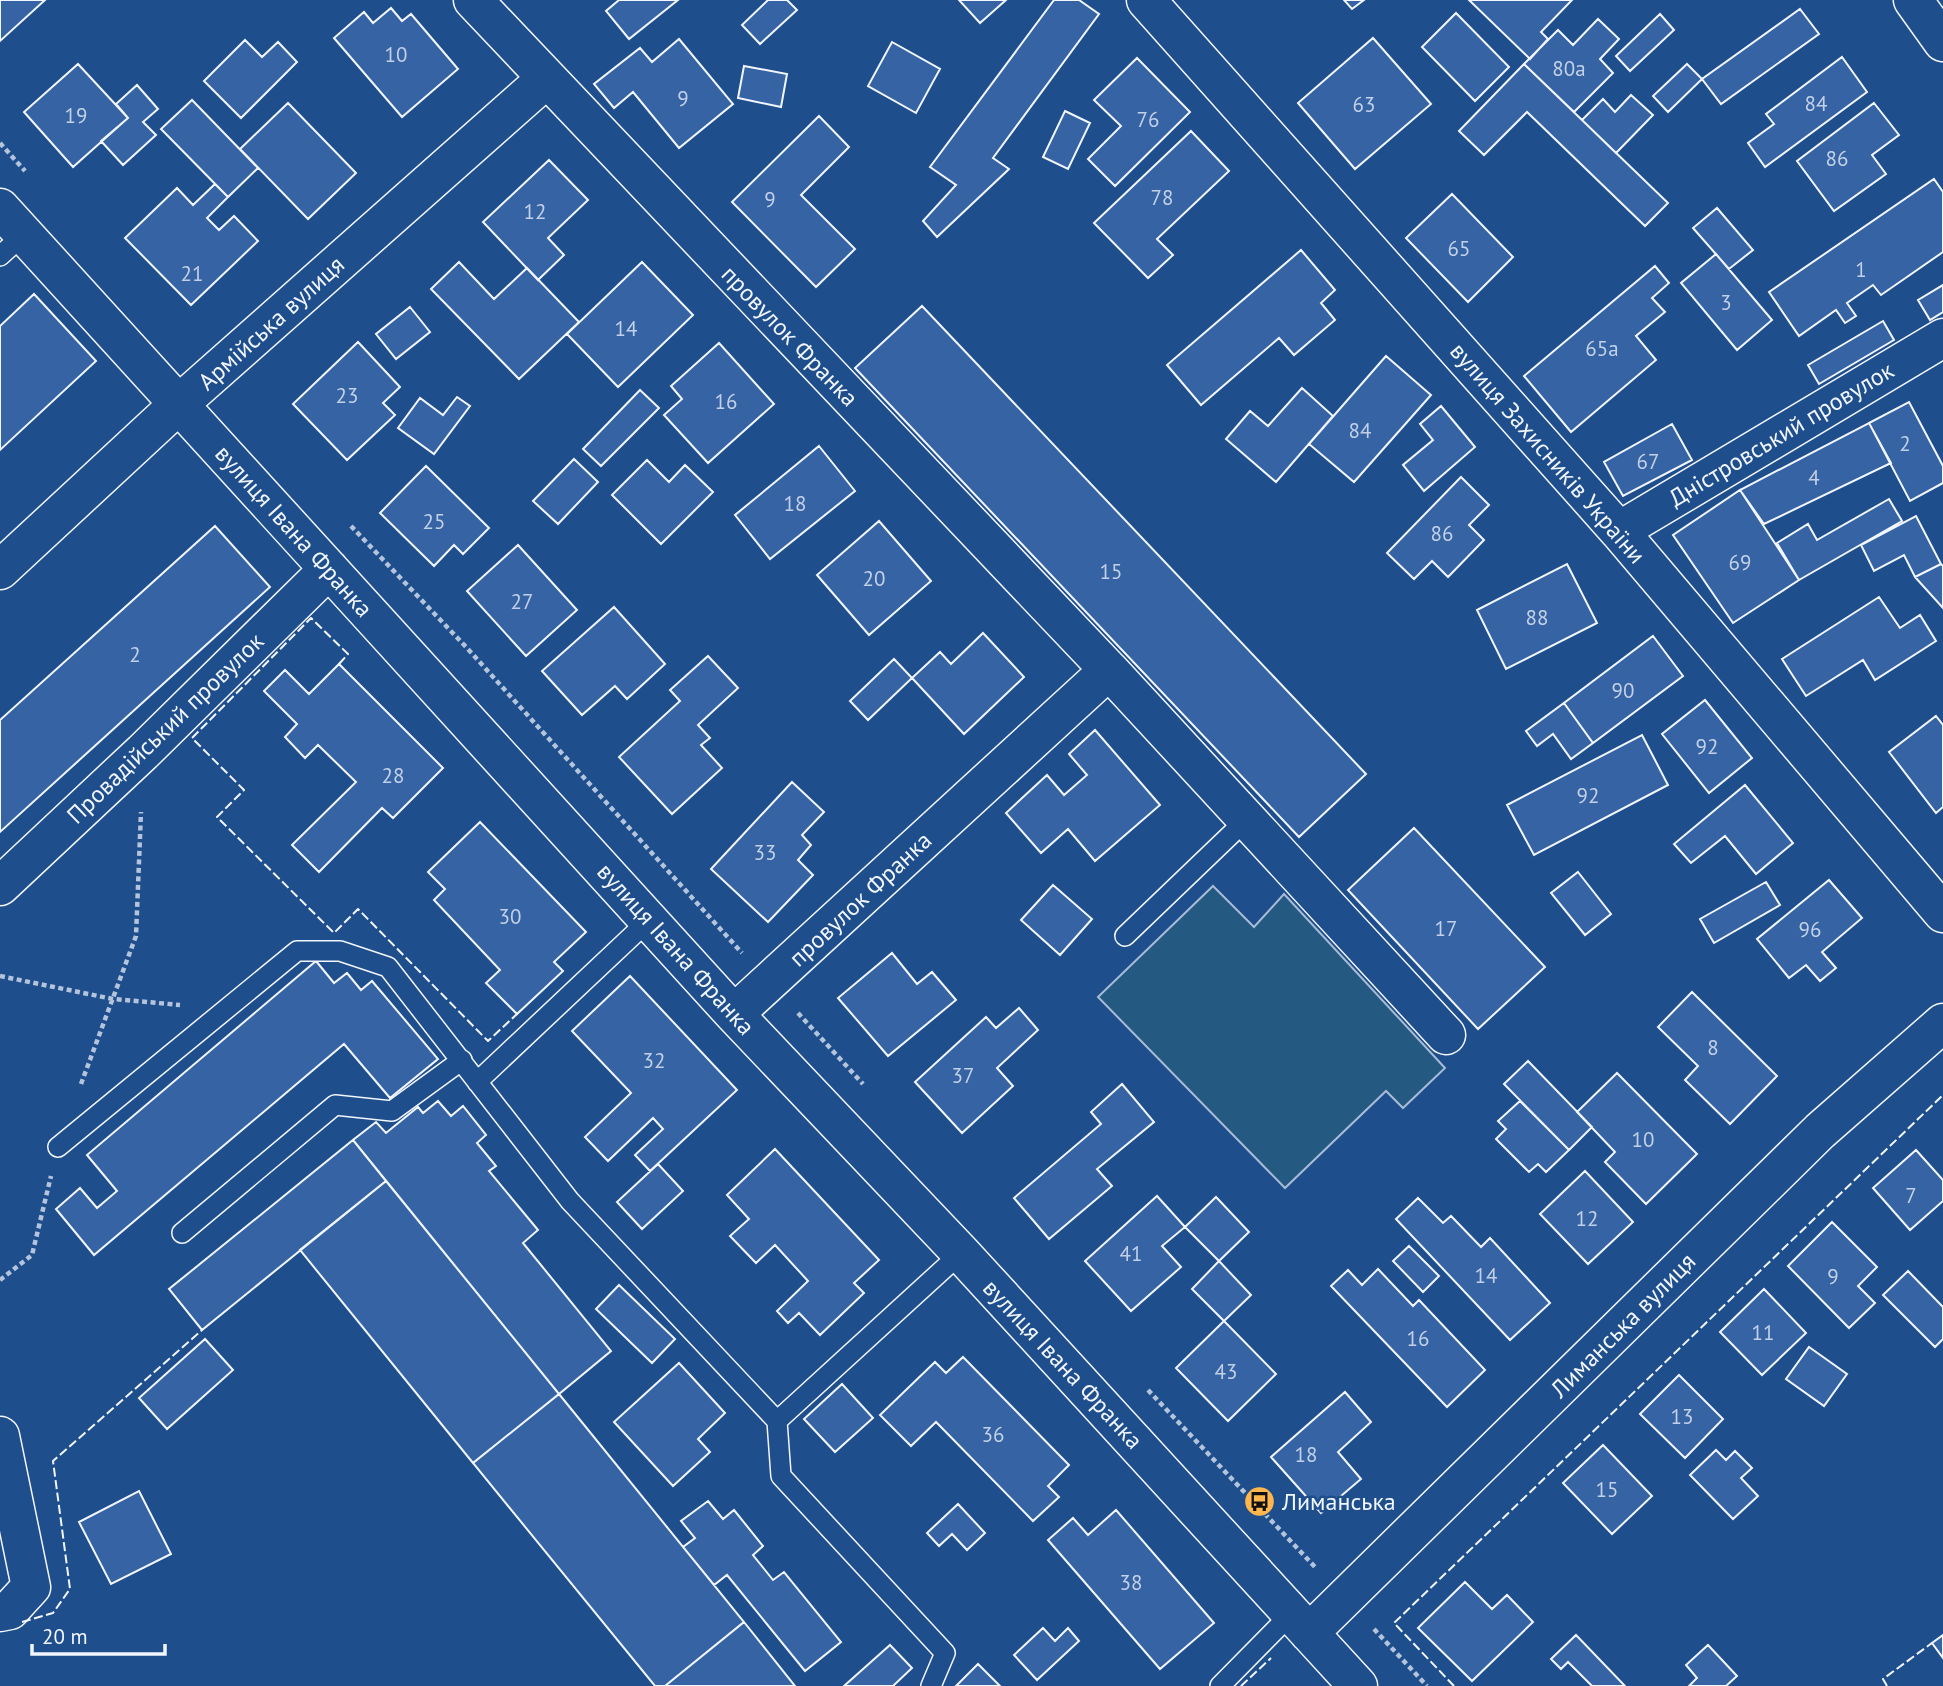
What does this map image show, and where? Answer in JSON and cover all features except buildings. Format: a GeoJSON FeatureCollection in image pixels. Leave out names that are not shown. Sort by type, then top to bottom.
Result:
{"type":"FeatureCollection","features":[{"type":"Feature","properties":{"kind":"street","name":"провулок Франка"},"geometry":{"type":"LineString","coordinates":[[473,0],[1109,670],[1446,1035]]}},
{"type":"Feature","properties":{"kind":"street","name":"вулиця Захисників України"},"geometry":{"type":"LineString","coordinates":[[1146,0],[1619,531],[1943,913]]}},
{"type":"Feature","properties":{"kind":"street"},"geometry":{"type":"LineString","coordinates":[[1913,0],[1943,42]]}},
{"type":"Feature","properties":{"kind":"street","name":"Армійська вулиця"},"geometry":{"type":"LineString","coordinates":[[0,570],[179,404],[546,79]]}},
{"type":"Feature","properties":{"kind":"street","name":"вулиця Івана Франка"},"geometry":{"type":"LineString","coordinates":[[8,233],[179,404],[734,1014],[961,1253],[1300,1623],[1346,1682]]}},
{"type":"Feature","properties":{"kind":"street","name":"Дністровський провулок"},"geometry":{"type":"LineString","coordinates":[[1619,531],[1943,338]]}},
{"type":"Feature","properties":{"kind":"street","name":"Провадійський провулок"},"geometry":{"type":"LineString","coordinates":[[0,886],[144,752],[329,569]]}},
{"type":"Feature","properties":{"kind":"street","name":"провулок Франка"},"geometry":{"type":"LineString","coordinates":[[734,1014],[1109,670]]}},
{"type":"Feature","properties":{"kind":"street","name":"Лиманська вулиця"},"geometry":{"type":"LineString","coordinates":[[1300,1623],[1345,1598],[1820,1131],[1943,1023]]}},
{"type":"Feature","properties":{"kind":"street"},"geometry":{"type":"LineString","coordinates":[[0,1436],[31,1587],[10,1610],[0,1612]]}},
{"type":"Feature","properties":{"kind":"lane"},"geometry":{"type":"LineString","coordinates":[[1125,936],[1246,820]]}},
{"type":"Feature","properties":{"kind":"lane"},"geometry":{"type":"LineString","coordinates":[[477,1082],[649,920]]}},
{"type":"Feature","properties":{"kind":"lane"},"geometry":{"type":"LineString","coordinates":[[58,1147],[297,951],[341,951],[388,967],[570,1201],[777,1420],[781,1476],[946,1653],[932,1686]]}},
{"type":"Feature","properties":{"kind":"lane"},"geometry":{"type":"LineString","coordinates":[[182,1233],[335,1105],[392,1111],[462,1060]]}},
{"type":"Feature","properties":{"kind":"lane"},"geometry":{"type":"LineString","coordinates":[[777,1420],[961,1253]]}},
{"type":"Feature","properties":{"kind":"lane"},"geometry":{"type":"LineString","coordinates":[[1220,1686],[1300,1623]]}},
{"type":"Feature","properties":{"kind":"path"},"geometry":{"type":"LineString","coordinates":[[0,144],[27,174]]}},
{"type":"Feature","properties":{"kind":"path"},"geometry":{"type":"LineString","coordinates":[[344,518],[467,648],[871,1092]]}},
{"type":"Feature","properties":{"kind":"path"},"geometry":{"type":"LineString","coordinates":[[81,1085],[136,936],[144,752]]}},
{"type":"Feature","properties":{"kind":"path"},"geometry":{"type":"LineString","coordinates":[[0,976],[113,999],[226,1009]]}},
{"type":"Feature","properties":{"kind":"path"},"geometry":{"type":"LineString","coordinates":[[0,1280],[32,1255],[58,1147]]}},
{"type":"Feature","properties":{"kind":"path"},"geometry":{"type":"LineString","coordinates":[[1139,1380],[1427,1686]]}},
{"type":"Feature","properties":{"kind":"shaded area"},"geometry":{"type":"Polygon","coordinates":[[[1213,886],[1254,927],[1284,894],[1445,1068],[1403,1108],[1386,1091],[1285,1188],[1098,997],[1213,886]]]}},
{"type":"Feature","properties":{"kind":"fence"},"geometry":{"type":"LineString","coordinates":[[339,664],[348,654],[311,618],[192,738],[244,790],[217,817],[334,933],[358,909],[488,1041],[517,1014]]}},
{"type":"Feature","properties":{"kind":"fence"},"geometry":{"type":"LineString","coordinates":[[1454,1686],[1394,1623],[1943,1095]]}},
{"type":"Feature","properties":{"kind":"fence"},"geometry":{"type":"LineString","coordinates":[[22,1622],[53,1613],[70,1589],[53,1461],[202,1330]]}},
{"type":"Feature","properties":{"kind":"fence"},"geometry":{"type":"LineString","coordinates":[[1887,1686],[1883,1679],[1932,1643]]}},
{"type":"Feature","properties":{"kind":"fence"},"geometry":{"type":"LineString","coordinates":[[1241,1686],[1271,1658]]}},
{"type":"Feature","properties":{"kind":"place","name":"Лиманська"},"geometry":{"type":"Point","coordinates":[1259,1501]}}]}
